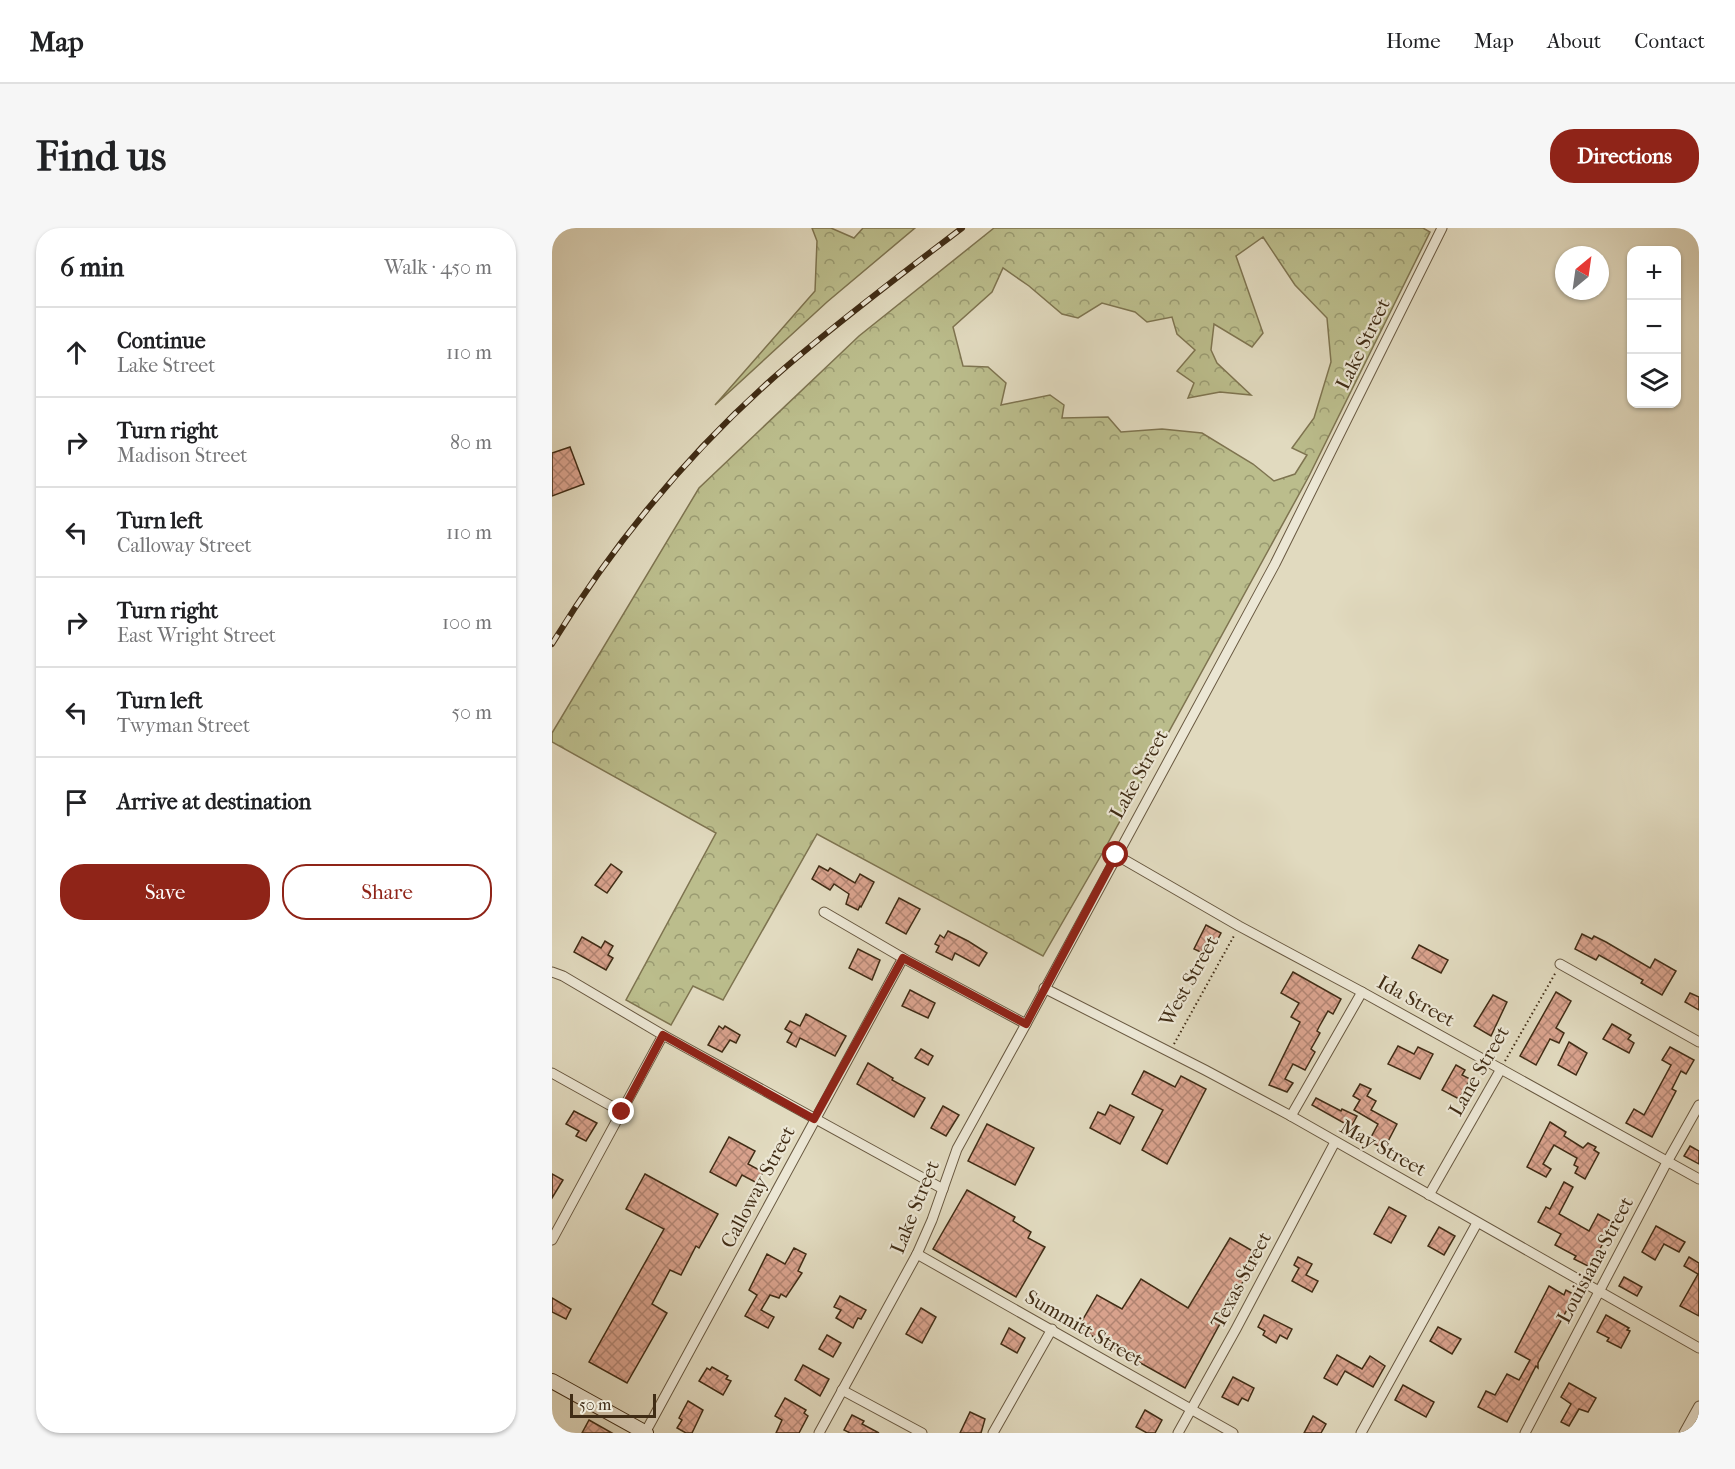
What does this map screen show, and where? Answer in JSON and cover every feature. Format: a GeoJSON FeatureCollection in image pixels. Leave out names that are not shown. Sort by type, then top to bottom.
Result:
{"type":"FeatureCollection","features":[{"type":"Feature","properties":{"kind":"street","name":"Lake Street"},"geometry":{"type":"LineString","coordinates":[[819,1433],[917,1254],[932,1220],[957,1149],[1275,564],[1442,228]]}},
{"type":"Feature","properties":{"kind":"street","name":"Ida Street"},"geometry":{"type":"LineString","coordinates":[[1116,855],[1239,927],[1362,992],[1699,1179]]}},
{"type":"Feature","properties":{"kind":"street"},"geometry":{"type":"LineString","coordinates":[[824,912],[903,958],[1026,1024]]}},
{"type":"Feature","properties":{"kind":"street","name":"Calloway Street"},"geometry":{"type":"LineString","coordinates":[[645,1433],[903,958]]}},
{"type":"Feature","properties":{"kind":"street"},"geometry":{"type":"LineString","coordinates":[[1560,964],[1699,1042]]}},
{"type":"Feature","properties":{"kind":"street"},"geometry":{"type":"LineString","coordinates":[[552,972],[563,976],[663,1035],[943,1189]]}},
{"type":"Feature","properties":{"kind":"street","name":"May Street"},"geometry":{"type":"LineString","coordinates":[[1044,988],[1291,1116],[1699,1348]]}},
{"type":"Feature","properties":{"kind":"street"},"geometry":{"type":"LineString","coordinates":[[1291,1116],[1362,992]]}},
{"type":"Feature","properties":{"kind":"street"},"geometry":{"type":"LineString","coordinates":[[553,1234],[663,1035]]}},
{"type":"Feature","properties":{"kind":"street","name":"Lane Street"},"geometry":{"type":"LineString","coordinates":[[1429,1195],[1501,1069]]}},
{"type":"Feature","properties":{"kind":"street"},"geometry":{"type":"LineString","coordinates":[[552,1072],[622,1112]]}},
{"type":"Feature","properties":{"kind":"street","name":"Louisiana Street"},"geometry":{"type":"LineString","coordinates":[[1526,1433],[1699,1105]]}},
{"type":"Feature","properties":{"kind":"street","name":"Texas Street"},"geometry":{"type":"LineString","coordinates":[[1178,1433],[1335,1142]]}},
{"type":"Feature","properties":{"kind":"street"},"geometry":{"type":"LineString","coordinates":[[1361,1433],[1477,1223]]}},
{"type":"Feature","properties":{"kind":"street","name":"Summitt Street"},"geometry":{"type":"LineString","coordinates":[[917,1254],[1233,1433]]}},
{"type":"Feature","properties":{"kind":"street"},"geometry":{"type":"LineString","coordinates":[[993,1433],[1052,1329]]}},
{"type":"Feature","properties":{"kind":"street"},"geometry":{"type":"LineString","coordinates":[[552,1381],[645,1433]]}},
{"type":"Feature","properties":{"kind":"street"},"geometry":{"type":"LineString","coordinates":[[842,1390],[922,1433]]}},
{"type":"Feature","properties":{"kind":"street"},"geometry":{"type":"LineString","coordinates":[[1684,1433],[1699,1406]]}},
{"type":"Feature","properties":{"kind":"path","name":"West Street"},"geometry":{"type":"LineString","coordinates":[[1170,1052],[1239,927]]}},
{"type":"Feature","properties":{"kind":"path","name":"Lane Street"},"geometry":{"type":"LineString","coordinates":[[1501,1069],[1560,964]]}},
{"type":"Feature","properties":{"kind":"green space"},"geometry":{"type":"Polygon","coordinates":[[[812,228],[831,228],[854,238],[863,228],[915,228],[827,302],[715,405],[815,291],[817,241],[812,228]]]}},
{"type":"Feature","properties":{"kind":"green space"},"geometry":{"type":"Polygon","coordinates":[[[994,228],[1423,228],[1430,232],[1309,476],[1103,852],[1043,956],[817,834],[723,1000],[693,986],[671,1025],[626,1000],[716,833],[552,742],[552,733],[699,488],[859,336],[994,228]],[[1263,237],[1236,256],[1263,333],[1252,347],[1214,324],[1211,350],[1217,363],[1251,395],[1220,392],[1188,398],[1194,383],[1177,371],[1195,350],[1177,334],[1172,317],[1147,322],[1135,312],[1102,303],[1078,318],[1062,314],[1003,268],[992,292],[953,327],[963,366],[988,367],[1006,383],[1001,405],[1050,395],[1064,405],[1062,418],[1108,417],[1121,432],[1162,429],[1202,433],[1253,464],[1274,481],[1295,474],[1307,455],[1292,448],[1314,418],[1331,362],[1327,318],[1295,285],[1263,237]]]}},
{"type":"Feature","properties":{"kind":"building"},"geometry":{"type":"Polygon","coordinates":[[[570,447],[584,484],[552,496],[552,453],[570,447]]]}},
{"type":"Feature","properties":{"kind":"building"},"geometry":{"type":"Polygon","coordinates":[[[611,864],[622,872],[607,893],[595,885],[611,864]]]}},
{"type":"Feature","properties":{"kind":"building"},"geometry":{"type":"Polygon","coordinates":[[[819,866],[828,871],[830,868],[855,883],[860,874],[874,882],[858,910],[846,904],[849,894],[834,884],[830,890],[812,879],[819,866]]]}},
{"type":"Feature","properties":{"kind":"building"},"geometry":{"type":"Polygon","coordinates":[[[899,898],[920,909],[906,934],[886,923],[899,898]]]}},
{"type":"Feature","properties":{"kind":"building"},"geometry":{"type":"Polygon","coordinates":[[[1206,925],[1221,933],[1209,956],[1194,949],[1206,925]]]}},
{"type":"Feature","properties":{"kind":"building"},"geometry":{"type":"Polygon","coordinates":[[[948,931],[987,953],[979,966],[955,953],[952,960],[936,952],[939,946],[935,944],[940,935],[944,938],[948,931]]]}},
{"type":"Feature","properties":{"kind":"building"},"geometry":{"type":"Polygon","coordinates":[[[1582,934],[1592,939],[1594,936],[1606,942],[1650,968],[1655,959],[1676,971],[1662,995],[1641,983],[1643,980],[1599,955],[1596,960],[1575,949],[1582,934]]]}},
{"type":"Feature","properties":{"kind":"building"},"geometry":{"type":"Polygon","coordinates":[[[582,937],[601,948],[605,941],[613,946],[608,955],[613,958],[606,970],[574,952],[582,937]]]}},
{"type":"Feature","properties":{"kind":"building"},"geometry":{"type":"Polygon","coordinates":[[[1419,945],[1448,960],[1441,973],[1412,958],[1419,945]]]}},
{"type":"Feature","properties":{"kind":"building"},"geometry":{"type":"Polygon","coordinates":[[[858,949],[880,960],[872,980],[849,968],[858,949]]]}},
{"type":"Feature","properties":{"kind":"building"},"geometry":{"type":"Polygon","coordinates":[[[1293,972],[1341,999],[1333,1014],[1328,1011],[1319,1027],[1317,1031],[1320,1033],[1311,1049],[1315,1052],[1305,1070],[1293,1064],[1285,1079],[1293,1083],[1287,1092],[1269,1085],[1300,1022],[1291,1017],[1299,1003],[1281,993],[1293,972]]]}},
{"type":"Feature","properties":{"kind":"building"},"geometry":{"type":"Polygon","coordinates":[[[910,990],[935,1003],[928,1018],[902,1006],[910,990]]]}},
{"type":"Feature","properties":{"kind":"building"},"geometry":{"type":"Polygon","coordinates":[[[1556,992],[1571,1001],[1556,1028],[1564,1033],[1559,1043],[1550,1039],[1536,1065],[1520,1056],[1556,992]]]}},
{"type":"Feature","properties":{"kind":"building"},"geometry":{"type":"Polygon","coordinates":[[[1690,993],[1699,997],[1699,1010],[1685,1002],[1690,993]]]}},
{"type":"Feature","properties":{"kind":"building"},"geometry":{"type":"Polygon","coordinates":[[[1493,995],[1507,1002],[1491,1036],[1474,1026],[1493,995]]]}},
{"type":"Feature","properties":{"kind":"building"},"geometry":{"type":"Polygon","coordinates":[[[806,1014],[846,1036],[835,1056],[800,1038],[796,1047],[787,1042],[792,1033],[785,1029],[790,1021],[800,1026],[806,1014]]]}},
{"type":"Feature","properties":{"kind":"building"},"geometry":{"type":"Polygon","coordinates":[[[1612,1024],[1631,1035],[1628,1039],[1634,1043],[1629,1053],[1603,1039],[1612,1024]]]}},
{"type":"Feature","properties":{"kind":"building"},"geometry":{"type":"Polygon","coordinates":[[[719,1026],[723,1029],[725,1026],[740,1035],[736,1043],[730,1040],[722,1052],[708,1045],[719,1026]]]}},
{"type":"Feature","properties":{"kind":"building"},"geometry":{"type":"Polygon","coordinates":[[[1569,1042],[1587,1053],[1576,1075],[1558,1065],[1569,1042]]]}},
{"type":"Feature","properties":{"kind":"building"},"geometry":{"type":"Polygon","coordinates":[[[1398,1046],[1414,1054],[1418,1047],[1433,1054],[1420,1079],[1388,1064],[1398,1046]]]}},
{"type":"Feature","properties":{"kind":"building"},"geometry":{"type":"Polygon","coordinates":[[[1670,1047],[1694,1060],[1686,1074],[1681,1071],[1672,1089],[1676,1091],[1652,1137],[1626,1123],[1634,1109],[1644,1115],[1671,1065],[1662,1060],[1670,1047]]]}},
{"type":"Feature","properties":{"kind":"building"},"geometry":{"type":"Polygon","coordinates":[[[921,1049],[933,1056],[928,1065],[915,1058],[921,1049]]]}},
{"type":"Feature","properties":{"kind":"building"},"geometry":{"type":"Polygon","coordinates":[[[868,1063],[893,1078],[892,1080],[925,1098],[914,1117],[857,1084],[868,1063]]]}},
{"type":"Feature","properties":{"kind":"building"},"geometry":{"type":"Polygon","coordinates":[[[1456,1065],[1465,1070],[1462,1075],[1470,1079],[1459,1099],[1442,1090],[1456,1065]]]}},
{"type":"Feature","properties":{"kind":"building"},"geometry":{"type":"Polygon","coordinates":[[[1144,1071],[1175,1087],[1181,1076],[1206,1089],[1167,1164],[1142,1150],[1163,1110],[1132,1094],[1144,1071]]]}},
{"type":"Feature","properties":{"kind":"building"},"geometry":{"type":"Polygon","coordinates":[[[1360,1084],[1371,1089],[1367,1096],[1376,1101],[1371,1110],[1397,1124],[1384,1149],[1369,1141],[1378,1124],[1354,1110],[1360,1100],[1353,1096],[1360,1084]]]}},
{"type":"Feature","properties":{"kind":"building"},"geometry":{"type":"Polygon","coordinates":[[[1316,1098],[1341,1111],[1342,1109],[1357,1116],[1351,1127],[1312,1105],[1316,1098]]]}},
{"type":"Feature","properties":{"kind":"building"},"geometry":{"type":"Polygon","coordinates":[[[1110,1105],[1134,1117],[1120,1144],[1090,1128],[1098,1112],[1105,1115],[1110,1105]]]}},
{"type":"Feature","properties":{"kind":"building"},"geometry":{"type":"Polygon","coordinates":[[[943,1106],[959,1115],[946,1136],[931,1128],[943,1106]]]}},
{"type":"Feature","properties":{"kind":"building"},"geometry":{"type":"Polygon","coordinates":[[[574,1111],[597,1123],[586,1141],[576,1136],[579,1131],[566,1124],[574,1111]]]}},
{"type":"Feature","properties":{"kind":"building"},"geometry":{"type":"Polygon","coordinates":[[[1550,1122],[1566,1132],[1564,1136],[1583,1148],[1588,1143],[1596,1147],[1594,1150],[1599,1153],[1585,1179],[1575,1173],[1578,1167],[1574,1165],[1577,1158],[1554,1145],[1543,1164],[1551,1169],[1546,1177],[1527,1167],[1550,1122]]]}},
{"type":"Feature","properties":{"kind":"building"},"geometry":{"type":"Polygon","coordinates":[[[987,1124],[1034,1148],[1015,1185],[968,1161],[987,1124]]]}},
{"type":"Feature","properties":{"kind":"building"},"geometry":{"type":"Polygon","coordinates":[[[729,1137],[755,1151],[748,1164],[763,1172],[757,1183],[742,1175],[736,1186],[710,1172],[729,1137]]]}},
{"type":"Feature","properties":{"kind":"building"},"geometry":{"type":"Polygon","coordinates":[[[1690,1146],[1699,1151],[1699,1164],[1684,1156],[1690,1146]]]}},
{"type":"Feature","properties":{"kind":"building"},"geometry":{"type":"Polygon","coordinates":[[[552,1174],[563,1180],[552,1198],[552,1174]]]}},
{"type":"Feature","properties":{"kind":"building"},"geometry":{"type":"Polygon","coordinates":[[[645,1174],[718,1214],[699,1248],[696,1246],[681,1275],[670,1270],[652,1304],[667,1313],[627,1383],[589,1362],[664,1229],[626,1209],[645,1174]]]}},
{"type":"Feature","properties":{"kind":"building"},"geometry":{"type":"Polygon","coordinates":[[[1564,1182],[1573,1187],[1559,1214],[1589,1231],[1598,1214],[1614,1223],[1590,1267],[1574,1259],[1576,1256],[1555,1245],[1561,1234],[1538,1222],[1546,1207],[1550,1209],[1564,1182]]]}},
{"type":"Feature","properties":{"kind":"building"},"geometry":{"type":"Polygon","coordinates":[[[967,1190],[1015,1217],[1013,1221],[1031,1232],[1028,1238],[1045,1247],[1016,1297],[933,1249],[967,1190]]]}},
{"type":"Feature","properties":{"kind":"building"},"geometry":{"type":"Polygon","coordinates":[[[1389,1207],[1406,1216],[1391,1243],[1374,1234],[1389,1207]]]}},
{"type":"Feature","properties":{"kind":"building"},"geometry":{"type":"Polygon","coordinates":[[[1656,1226],[1685,1242],[1679,1252],[1664,1244],[1655,1260],[1642,1252],[1656,1226]]]}},
{"type":"Feature","properties":{"kind":"building"},"geometry":{"type":"Polygon","coordinates":[[[1439,1227],[1455,1236],[1444,1255],[1428,1246],[1439,1227]]]}},
{"type":"Feature","properties":{"kind":"building"},"geometry":{"type":"Polygon","coordinates":[[[1230,1238],[1258,1254],[1185,1388],[1078,1328],[1097,1295],[1122,1309],[1141,1279],[1188,1308],[1230,1238]]]}},
{"type":"Feature","properties":{"kind":"building"},"geometry":{"type":"Polygon","coordinates":[[[794,1248],[806,1254],[798,1271],[802,1273],[786,1297],[781,1294],[779,1298],[770,1295],[761,1310],[774,1317],[768,1328],[745,1316],[757,1295],[749,1290],[767,1254],[785,1264],[794,1248]]]}},
{"type":"Feature","properties":{"kind":"building"},"geometry":{"type":"Polygon","coordinates":[[[1298,1257],[1312,1264],[1306,1275],[1318,1281],[1312,1292],[1292,1281],[1299,1268],[1294,1265],[1298,1257]]]}},
{"type":"Feature","properties":{"kind":"building"},"geometry":{"type":"Polygon","coordinates":[[[1689,1257],[1699,1263],[1699,1316],[1680,1306],[1698,1274],[1684,1266],[1689,1257]]]}},
{"type":"Feature","properties":{"kind":"building"},"geometry":{"type":"Polygon","coordinates":[[[1624,1277],[1642,1287],[1637,1296],[1619,1286],[1624,1277]]]}},
{"type":"Feature","properties":{"kind":"building"},"geometry":{"type":"Polygon","coordinates":[[[1549,1286],[1564,1295],[1566,1290],[1575,1295],[1538,1363],[1538,1368],[1536,1366],[1507,1422],[1478,1407],[1486,1391],[1495,1395],[1507,1374],[1519,1380],[1530,1360],[1515,1352],[1549,1286]]]}},
{"type":"Feature","properties":{"kind":"building"},"geometry":{"type":"Polygon","coordinates":[[[840,1296],[866,1310],[861,1319],[858,1318],[853,1328],[836,1318],[841,1310],[834,1307],[840,1296]]]}},
{"type":"Feature","properties":{"kind":"building"},"geometry":{"type":"Polygon","coordinates":[[[552,1298],[571,1309],[566,1319],[552,1312],[552,1298]]]}},
{"type":"Feature","properties":{"kind":"building"},"geometry":{"type":"Polygon","coordinates":[[[921,1308],[936,1317],[922,1343],[906,1334],[921,1308]]]}},
{"type":"Feature","properties":{"kind":"building"},"geometry":{"type":"Polygon","coordinates":[[[1264,1315],[1292,1329],[1287,1339],[1280,1335],[1276,1343],[1263,1335],[1265,1331],[1258,1327],[1264,1315]]]}},
{"type":"Feature","properties":{"kind":"building"},"geometry":{"type":"Polygon","coordinates":[[[1606,1315],[1629,1328],[1627,1330],[1630,1331],[1621,1348],[1607,1341],[1609,1338],[1597,1332],[1606,1315]]]}},
{"type":"Feature","properties":{"kind":"building"},"geometry":{"type":"Polygon","coordinates":[[[1438,1327],[1461,1339],[1452,1354],[1430,1341],[1438,1327]]]}},
{"type":"Feature","properties":{"kind":"building"},"geometry":{"type":"Polygon","coordinates":[[[1009,1328],[1025,1338],[1017,1353],[1001,1344],[1009,1328]]]}},
{"type":"Feature","properties":{"kind":"building"},"geometry":{"type":"Polygon","coordinates":[[[827,1335],[841,1343],[833,1357],[819,1349],[827,1335]]]}},
{"type":"Feature","properties":{"kind":"building"},"geometry":{"type":"Polygon","coordinates":[[[1337,1355],[1362,1369],[1370,1356],[1385,1366],[1373,1387],[1345,1371],[1337,1385],[1324,1378],[1337,1355]]]}},
{"type":"Feature","properties":{"kind":"building"},"geometry":{"type":"Polygon","coordinates":[[[803,1365],[829,1379],[820,1396],[795,1380],[803,1365]]]}},
{"type":"Feature","properties":{"kind":"building"},"geometry":{"type":"Polygon","coordinates":[[[712,1367],[728,1376],[726,1379],[731,1381],[723,1395],[699,1381],[707,1368],[710,1370],[712,1367]]]}},
{"type":"Feature","properties":{"kind":"building"},"geometry":{"type":"Polygon","coordinates":[[[1233,1377],[1254,1388],[1248,1401],[1242,1398],[1238,1405],[1222,1397],[1233,1377]]]}},
{"type":"Feature","properties":{"kind":"building"},"geometry":{"type":"Polygon","coordinates":[[[1569,1383],[1596,1398],[1588,1412],[1579,1409],[1569,1426],[1561,1422],[1571,1404],[1561,1397],[1569,1383]]]}},
{"type":"Feature","properties":{"kind":"building"},"geometry":{"type":"Polygon","coordinates":[[[1403,1385],[1434,1402],[1426,1417],[1395,1400],[1403,1385]]]}},
{"type":"Feature","properties":{"kind":"building"},"geometry":{"type":"Polygon","coordinates":[[[785,1398],[806,1410],[804,1413],[808,1416],[799,1433],[776,1433],[782,1420],[775,1416],[785,1398]]]}},
{"type":"Feature","properties":{"kind":"building"},"geometry":{"type":"Polygon","coordinates":[[[688,1401],[703,1410],[692,1433],[686,1433],[677,1428],[682,1420],[679,1418],[688,1401]]]}},
{"type":"Feature","properties":{"kind":"building"},"geometry":{"type":"Polygon","coordinates":[[[1145,1410],[1162,1420],[1155,1433],[1147,1433],[1136,1427],[1145,1410]]]}},
{"type":"Feature","properties":{"kind":"building"},"geometry":{"type":"Polygon","coordinates":[[[970,1412],[985,1419],[981,1433],[960,1433],[970,1412]]]}},
{"type":"Feature","properties":{"kind":"building"},"geometry":{"type":"Polygon","coordinates":[[[852,1415],[864,1421],[862,1424],[879,1433],[850,1433],[844,1430],[852,1415]]]}},
{"type":"Feature","properties":{"kind":"building"},"geometry":{"type":"Polygon","coordinates":[[[1313,1416],[1326,1424],[1321,1433],[1304,1433],[1313,1416]]]}},
{"type":"Feature","properties":{"kind":"building"},"geometry":{"type":"Polygon","coordinates":[[[589,1420],[612,1433],[582,1433],[589,1420]]]}},
{"type":"Feature","properties":{"kind":"railway"},"geometry":{"type":"LineString","coordinates":[[552,644],[602,568],[659,496],[720,428],[808,348],[962,228]]}},
{"type":"Feature","properties":{"kind":"route"},"geometry":{"type":"LineString","coordinates":[[622,1112],[663,1035],[814,1119],[903,958],[1026,1024],[1116,855]]}}]}
